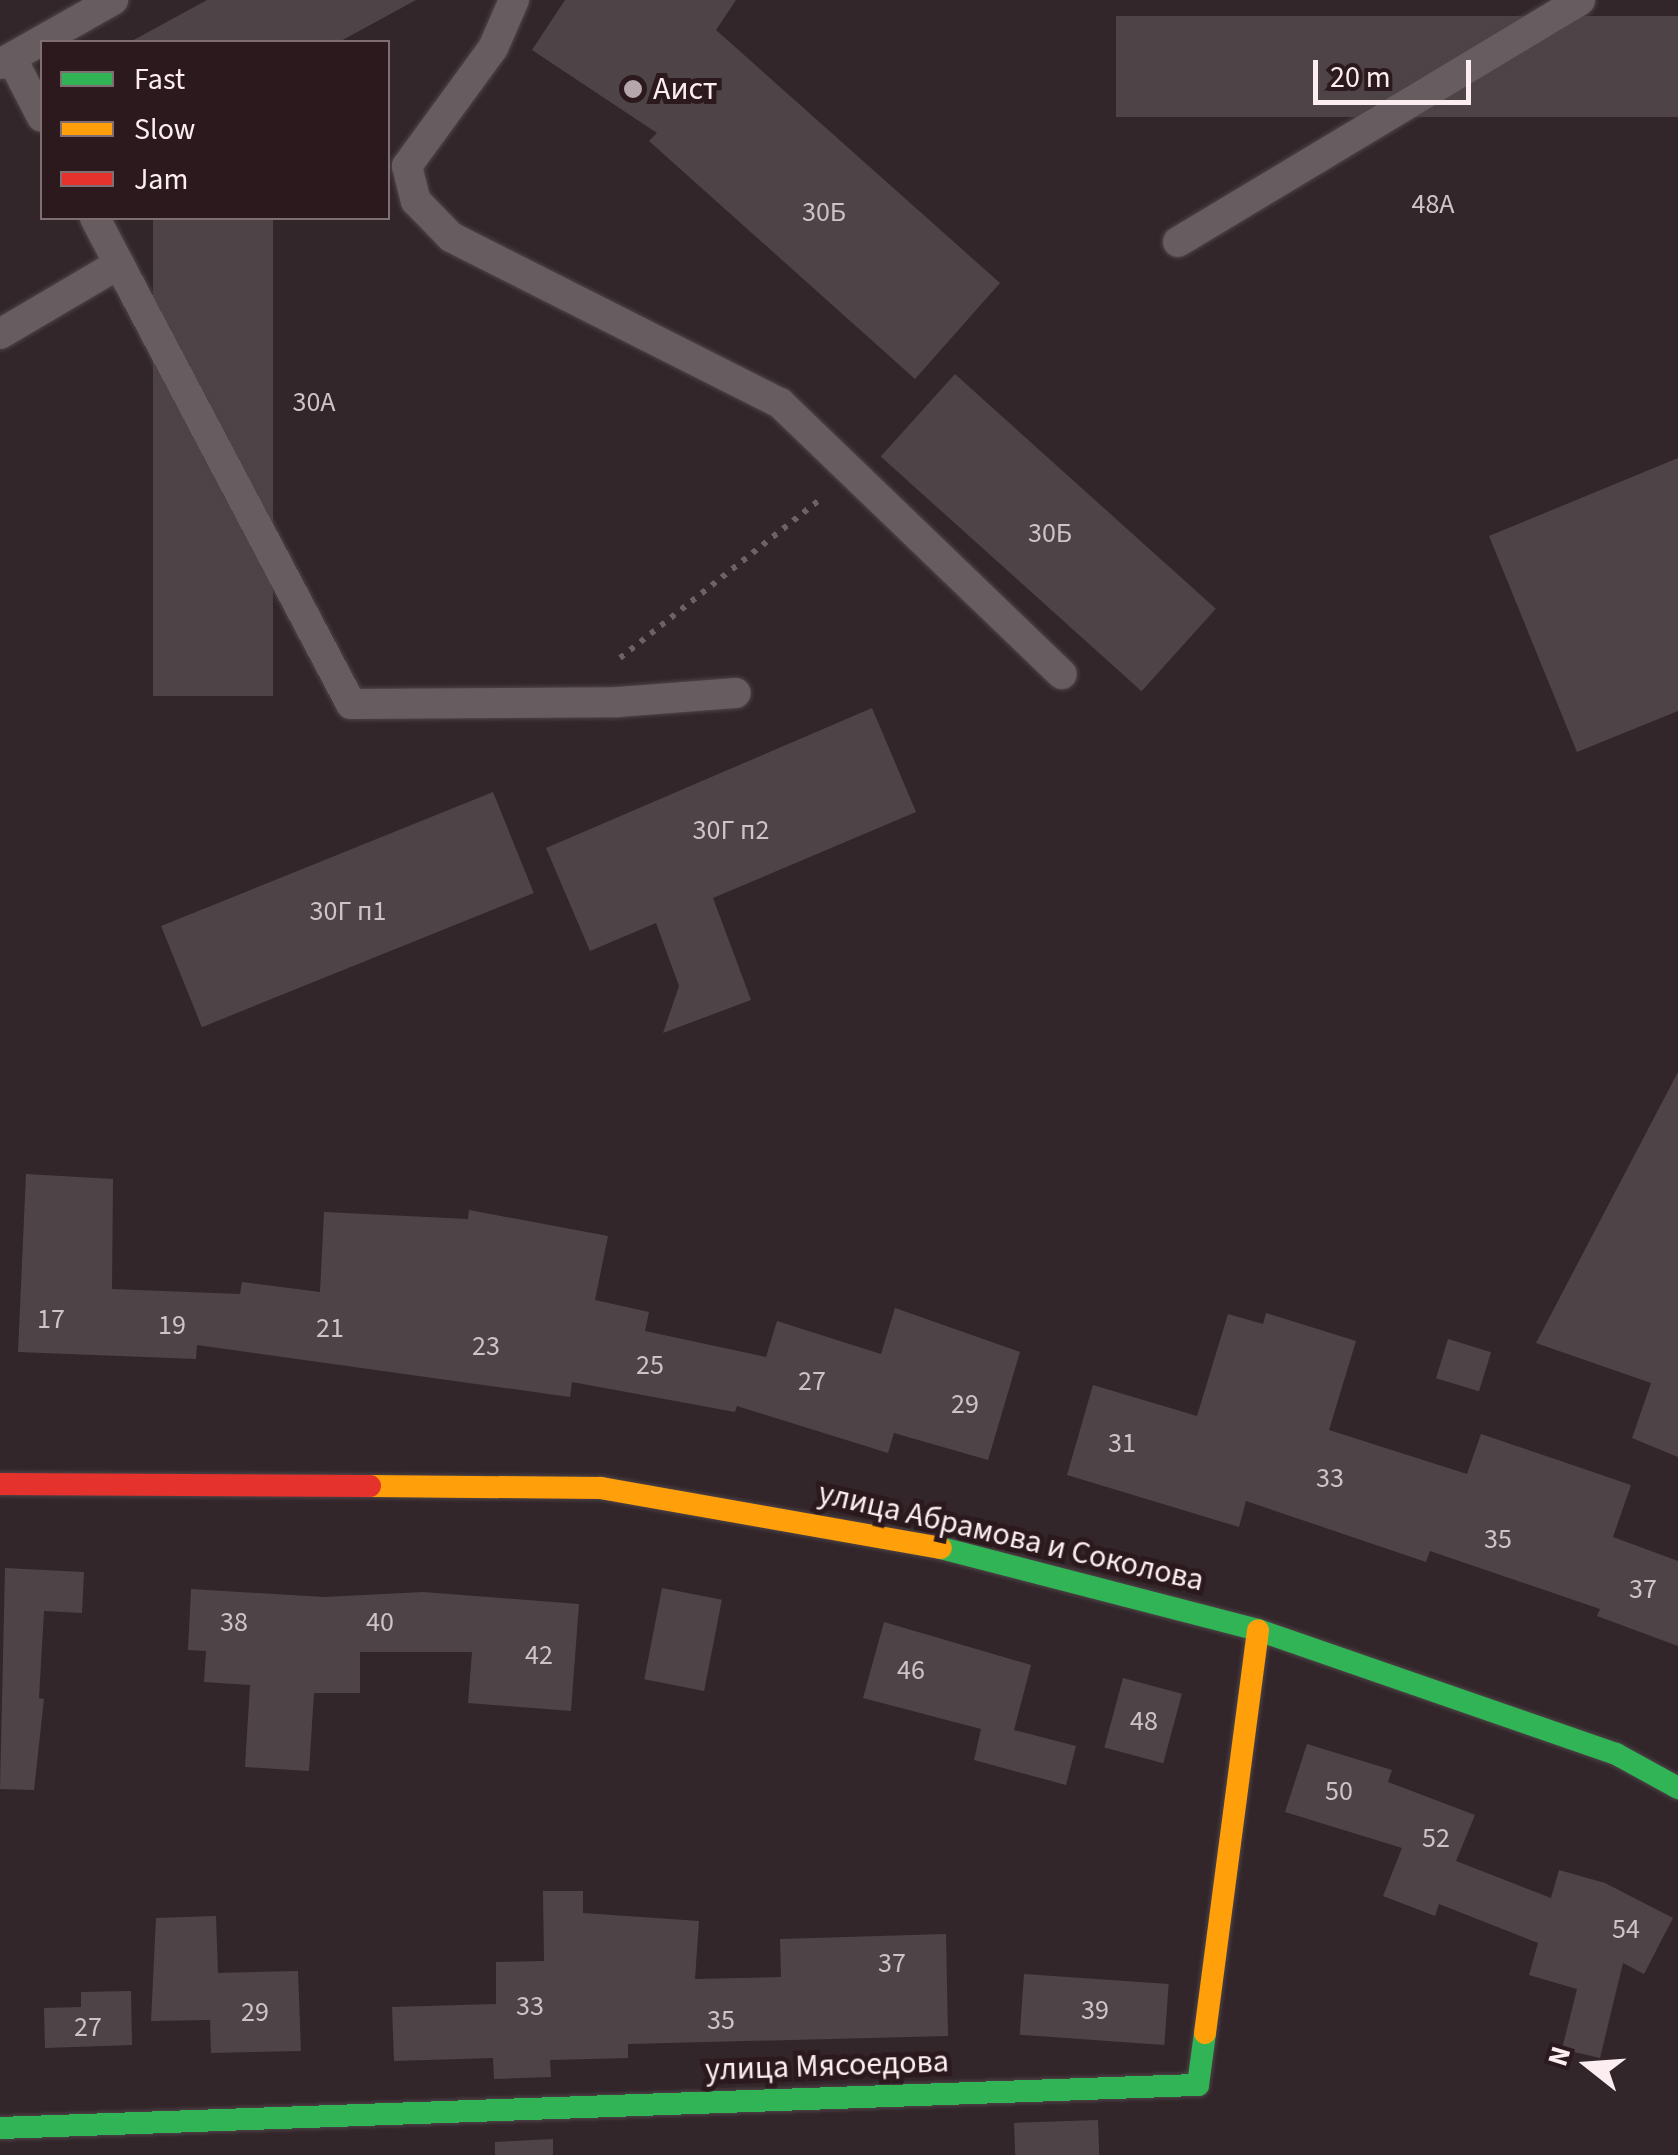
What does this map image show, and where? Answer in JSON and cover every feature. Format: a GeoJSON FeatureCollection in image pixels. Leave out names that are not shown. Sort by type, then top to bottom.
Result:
{"type":"FeatureCollection","features":[{"type":"Feature","properties":{"kind":"street","name":"улица Абрамова и Соколова"},"geometry":{"type":"LineString","coordinates":[[0,1484],[601,1488],[884,1533],[1258,1630],[1616,1754],[1678,1788]]}},
{"type":"Feature","properties":{"kind":"street","name":"улица Мясоедова"},"geometry":{"type":"LineString","coordinates":[[0,2128],[1198,2085],[1258,1630]]}},
{"type":"Feature","properties":{"kind":"lane"},"geometry":{"type":"LineString","coordinates":[[44,40],[113,0]]}},
{"type":"Feature","properties":{"kind":"lane"},"geometry":{"type":"LineString","coordinates":[[514,0],[492,48],[407,166],[416,200],[451,236],[780,402],[1062,674]]}},
{"type":"Feature","properties":{"kind":"lane"},"geometry":{"type":"LineString","coordinates":[[1178,242],[1580,0]]}},
{"type":"Feature","properties":{"kind":"lane"},"geometry":{"type":"LineString","coordinates":[[40,42],[6,62],[40,114]]}},
{"type":"Feature","properties":{"kind":"lane"},"geometry":{"type":"LineString","coordinates":[[95,220],[351,704],[560,704],[736,693]]}},
{"type":"Feature","properties":{"kind":"lane"},"geometry":{"type":"LineString","coordinates":[[0,334],[119,264]]}},
{"type":"Feature","properties":{"kind":"path"},"geometry":{"type":"LineString","coordinates":[[560,704],[854,472]]}},
{"type":"Feature","properties":{"kind":"building"},"geometry":{"type":"Polygon","coordinates":[[[207,0],[416,0],[343,40],[134,40],[207,0]]]}},
{"type":"Feature","properties":{"kind":"building"},"geometry":{"type":"Polygon","coordinates":[[[565,0],[736,0],[716,30],[1000,283],[915,379],[649,141],[657,133],[532,50],[565,0]]]}},
{"type":"Feature","properties":{"kind":"building"},"geometry":{"type":"Polygon","coordinates":[[[1116,16],[1678,16],[1678,117],[1116,117],[1116,16]]]}},
{"type":"Feature","properties":{"kind":"building"},"geometry":{"type":"Polygon","coordinates":[[[153,220],[273,220],[273,696],[153,696],[153,220]]]}},
{"type":"Feature","properties":{"kind":"building"},"geometry":{"type":"Polygon","coordinates":[[[955,374],[1216,609],[1142,691],[881,456],[955,374]]]}},
{"type":"Feature","properties":{"kind":"building"},"geometry":{"type":"Polygon","coordinates":[[[1678,458],[1678,711],[1577,752],[1489,536],[1678,458]]]}},
{"type":"Feature","properties":{"kind":"building"},"geometry":{"type":"Polygon","coordinates":[[[872,708],[916,812],[713,898],[751,1000],[663,1033],[679,986],[656,923],[590,951],[546,848],[872,708]]]}},
{"type":"Feature","properties":{"kind":"building"},"geometry":{"type":"Polygon","coordinates":[[[493,792],[534,893],[202,1027],[161,926],[493,792]]]}},
{"type":"Feature","properties":{"kind":"building"},"geometry":{"type":"Polygon","coordinates":[[[1678,1072],[1678,1457],[1632,1438],[1651,1383],[1536,1343],[1678,1072]]]}},
{"type":"Feature","properties":{"kind":"building"},"geometry":{"type":"Polygon","coordinates":[[[26,1174],[113,1179],[112,1289],[240,1294],[242,1282],[320,1292],[324,1212],[468,1219],[469,1210],[608,1236],[595,1300],[649,1312],[645,1331],[766,1357],[777,1321],[881,1354],[895,1308],[1020,1352],[988,1460],[894,1433],[888,1453],[737,1406],[735,1412],[572,1382],[570,1397],[197,1345],[196,1359],[18,1352],[26,1174]]]}},
{"type":"Feature","properties":{"kind":"building"},"geometry":{"type":"Polygon","coordinates":[[[1266,1313],[1356,1341],[1329,1430],[1467,1474],[1481,1434],[1631,1485],[1613,1537],[1678,1561],[1678,1646],[1597,1616],[1600,1609],[1430,1551],[1426,1562],[1246,1501],[1239,1527],[1067,1475],[1093,1385],[1197,1416],[1228,1314],[1263,1324],[1266,1313]]]}},
{"type":"Feature","properties":{"kind":"building"},"geometry":{"type":"Polygon","coordinates":[[[1448,1339],[1491,1352],[1479,1391],[1436,1378],[1448,1339]]]}},
{"type":"Feature","properties":{"kind":"building"},"geometry":{"type":"Polygon","coordinates":[[[5,1568],[84,1572],[82,1613],[44,1611],[39,1698],[44,1699],[34,1790],[0,1789],[5,1568]]]}},
{"type":"Feature","properties":{"kind":"building"},"geometry":{"type":"Polygon","coordinates":[[[662,1588],[722,1600],[704,1691],[644,1679],[662,1588]]]}},
{"type":"Feature","properties":{"kind":"building"},"geometry":{"type":"Polygon","coordinates":[[[191,1589],[324,1597],[423,1592],[579,1604],[571,1711],[468,1703],[472,1652],[360,1652],[360,1693],[314,1693],[309,1771],[245,1767],[250,1685],[204,1682],[206,1651],[188,1650],[191,1589]]]}},
{"type":"Feature","properties":{"kind":"building"},"geometry":{"type":"Polygon","coordinates":[[[884,1622],[1031,1665],[1014,1730],[1076,1746],[1066,1785],[974,1760],[981,1729],[863,1698],[884,1622]]]}},
{"type":"Feature","properties":{"kind":"building"},"geometry":{"type":"Polygon","coordinates":[[[1123,1678],[1182,1694],[1163,1763],[1104,1748],[1123,1678]]]}},
{"type":"Feature","properties":{"kind":"building"},"geometry":{"type":"Polygon","coordinates":[[[1307,1744],[1392,1770],[1388,1782],[1475,1815],[1456,1861],[1551,1898],[1559,1870],[1605,1883],[1673,1918],[1644,1974],[1623,1963],[1600,2058],[1562,2049],[1577,1989],[1529,1975],[1538,1943],[1439,1904],[1435,1916],[1383,1896],[1402,1848],[1285,1812],[1307,1744]]]}},
{"type":"Feature","properties":{"kind":"building"},"geometry":{"type":"Polygon","coordinates":[[[543,1891],[583,1891],[583,1913],[699,1921],[695,1979],[781,1977],[780,1939],[946,1934],[948,2036],[628,2044],[628,2058],[550,2060],[551,2077],[494,2079],[493,2058],[394,2061],[392,2007],[496,2004],[496,1962],[544,1961],[543,1891]]]}},
{"type":"Feature","properties":{"kind":"building"},"geometry":{"type":"Polygon","coordinates":[[[216,1916],[218,1973],[298,1971],[301,2051],[211,2053],[210,2020],[151,2021],[156,1918],[216,1916]]]}},
{"type":"Feature","properties":{"kind":"building"},"geometry":{"type":"Polygon","coordinates":[[[1024,1974],[1169,1984],[1164,2045],[1020,2035],[1024,1974]]]}},
{"type":"Feature","properties":{"kind":"building"},"geometry":{"type":"Polygon","coordinates":[[[131,1991],[132,2045],[45,2048],[44,2008],[81,2007],[81,1992],[131,1991]]]}},
{"type":"Feature","properties":{"kind":"building"},"geometry":{"type":"Polygon","coordinates":[[[1098,2120],[1099,2155],[1015,2155],[1014,2123],[1098,2120]]]}},
{"type":"Feature","properties":{"kind":"building"},"geometry":{"type":"Polygon","coordinates":[[[553,2139],[553,2155],[495,2155],[495,2142],[553,2139]]]}},
{"type":"Feature","properties":{"kind":"traffic: fast"},"geometry":{"type":"LineString","coordinates":[[941,1548],[1258,1630],[1616,1754],[1678,1788]]}},
{"type":"Feature","properties":{"kind":"traffic: fast"},"geometry":{"type":"LineString","coordinates":[[0,2128],[1198,2085],[1205,2033]]}},
{"type":"Feature","properties":{"kind":"traffic: slow"},"geometry":{"type":"LineString","coordinates":[[370,1486],[601,1488],[941,1548]]}},
{"type":"Feature","properties":{"kind":"traffic: slow"},"geometry":{"type":"LineString","coordinates":[[1205,2033],[1258,1630]]}},
{"type":"Feature","properties":{"kind":"traffic: jam"},"geometry":{"type":"LineString","coordinates":[[0,1484],[370,1486]]}},
{"type":"Feature","properties":{"kind":"place","name":"Аист"},"geometry":{"type":"Point","coordinates":[633,89]}}]}
